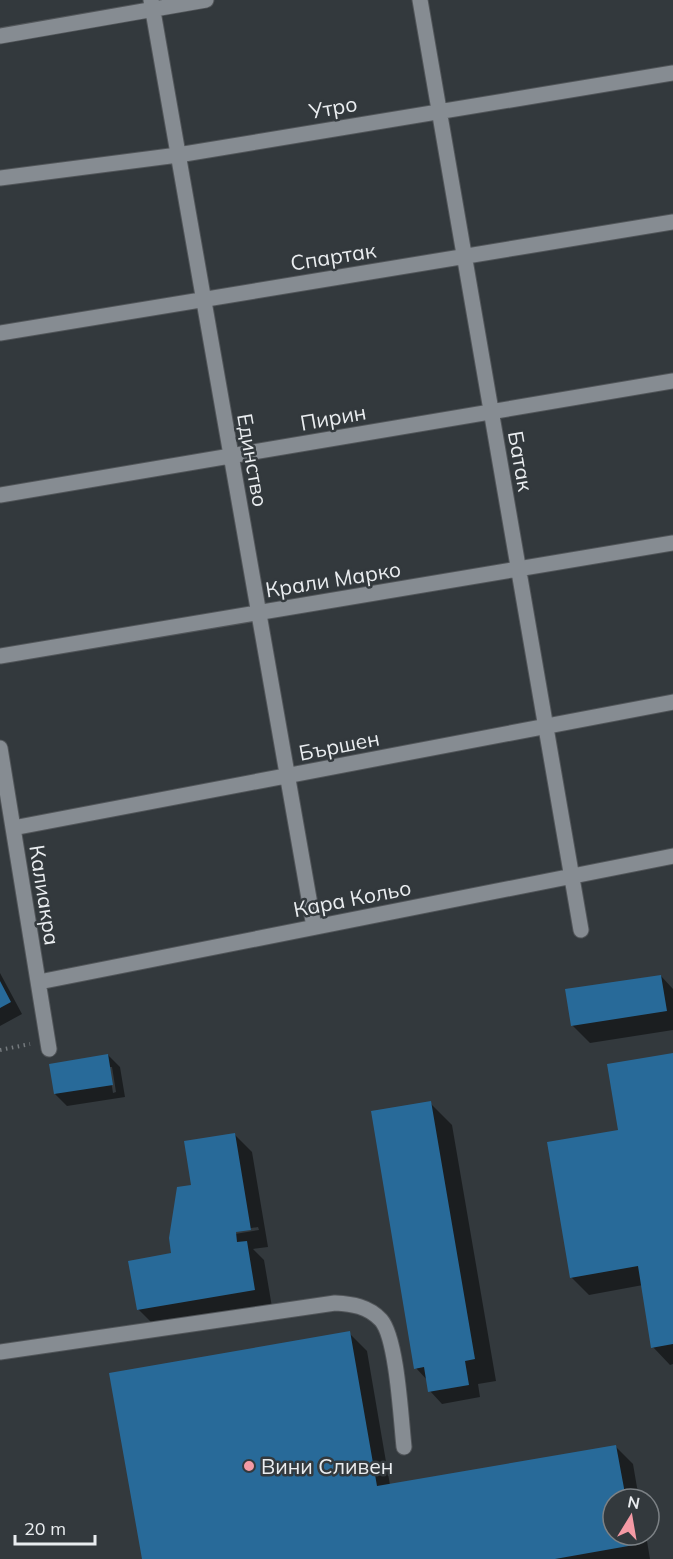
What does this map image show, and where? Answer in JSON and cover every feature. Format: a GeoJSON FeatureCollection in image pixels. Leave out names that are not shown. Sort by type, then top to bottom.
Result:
{"type":"FeatureCollection","features":[{"type":"Feature","properties":{"kind":"street"},"geometry":{"type":"LineString","coordinates":[[0,36],[152,5],[206,0]]}},
{"type":"Feature","properties":{"kind":"street","name":"Батак"},"geometry":{"type":"LineString","coordinates":[[420,0],[581,930]]}},
{"type":"Feature","properties":{"kind":"street","name":"Единство"},"geometry":{"type":"LineString","coordinates":[[152,5],[314,927]]}},
{"type":"Feature","properties":{"kind":"street","name":"Утро"},"geometry":{"type":"LineString","coordinates":[[0,178],[178,155],[673,73]]}},
{"type":"Feature","properties":{"kind":"street","name":"Спартак"},"geometry":{"type":"LineString","coordinates":[[0,333],[673,222]]}},
{"type":"Feature","properties":{"kind":"street","name":"Пирин"},"geometry":{"type":"LineString","coordinates":[[0,495],[673,381]]}},
{"type":"Feature","properties":{"kind":"street","name":"Крали Марко"},"geometry":{"type":"LineString","coordinates":[[0,656],[673,543]]}},
{"type":"Feature","properties":{"kind":"street","name":"Бършен"},"geometry":{"type":"LineString","coordinates":[[13,828],[673,702]]}},
{"type":"Feature","properties":{"kind":"street","name":"Калиакра"},"geometry":{"type":"LineString","coordinates":[[0,748],[49,1044]]}},
{"type":"Feature","properties":{"kind":"street","name":"Кара Кольо"},"geometry":{"type":"LineString","coordinates":[[39,982],[673,856]]}},
{"type":"Feature","properties":{"kind":"street"},"geometry":{"type":"LineString","coordinates":[[0,1352],[335,1303],[352,1304],[368,1309],[382,1322],[391,1340],[404,1447]]}},
{"type":"Feature","properties":{"kind":"path"},"geometry":{"type":"LineString","coordinates":[[0,1050],[49,1044]]}},
{"type":"Feature","properties":{"kind":"building"},"geometry":{"type":"Polygon","coordinates":[[[661,975],[667,1011],[571,1026],[565,989],[661,975]]]}},
{"type":"Feature","properties":{"kind":"building"},"geometry":{"type":"Polygon","coordinates":[[[0,981],[11,1002],[0,1008],[0,981]]]}},
{"type":"Feature","properties":{"kind":"building"},"geometry":{"type":"Polygon","coordinates":[[[673,1053],[673,1344],[651,1348],[638,1266],[570,1278],[547,1142],[618,1130],[607,1064],[673,1053]]]}},
{"type":"Feature","properties":{"kind":"building"},"geometry":{"type":"Polygon","coordinates":[[[108,1054],[113,1085],[54,1094],[49,1064],[108,1054]]]}},
{"type":"Feature","properties":{"kind":"building"},"geometry":{"type":"Polygon","coordinates":[[[431,1101],[475,1359],[465,1361],[469,1385],[428,1392],[424,1367],[414,1369],[371,1111],[431,1101]]]}},
{"type":"Feature","properties":{"kind":"building"},"geometry":{"type":"Polygon","coordinates":[[[235,1133],[251,1230],[236,1232],[237,1242],[247,1241],[255,1290],[137,1310],[128,1261],[171,1253],[169,1238],[177,1187],[191,1185],[184,1141],[235,1133]]]}},
{"type":"Feature","properties":{"kind":"building","name":"Вини Сливен"},"geometry":{"type":"Polygon","coordinates":[[[350,1331],[377,1486],[616,1445],[624,1487],[601,1487],[601,1547],[623,1547],[555,1559],[142,1559],[109,1373],[350,1331]]]}},
{"type":"Feature","properties":{"kind":"place","name":"Вини Сливен"},"geometry":{"type":"Point","coordinates":[249,1466]}}]}
